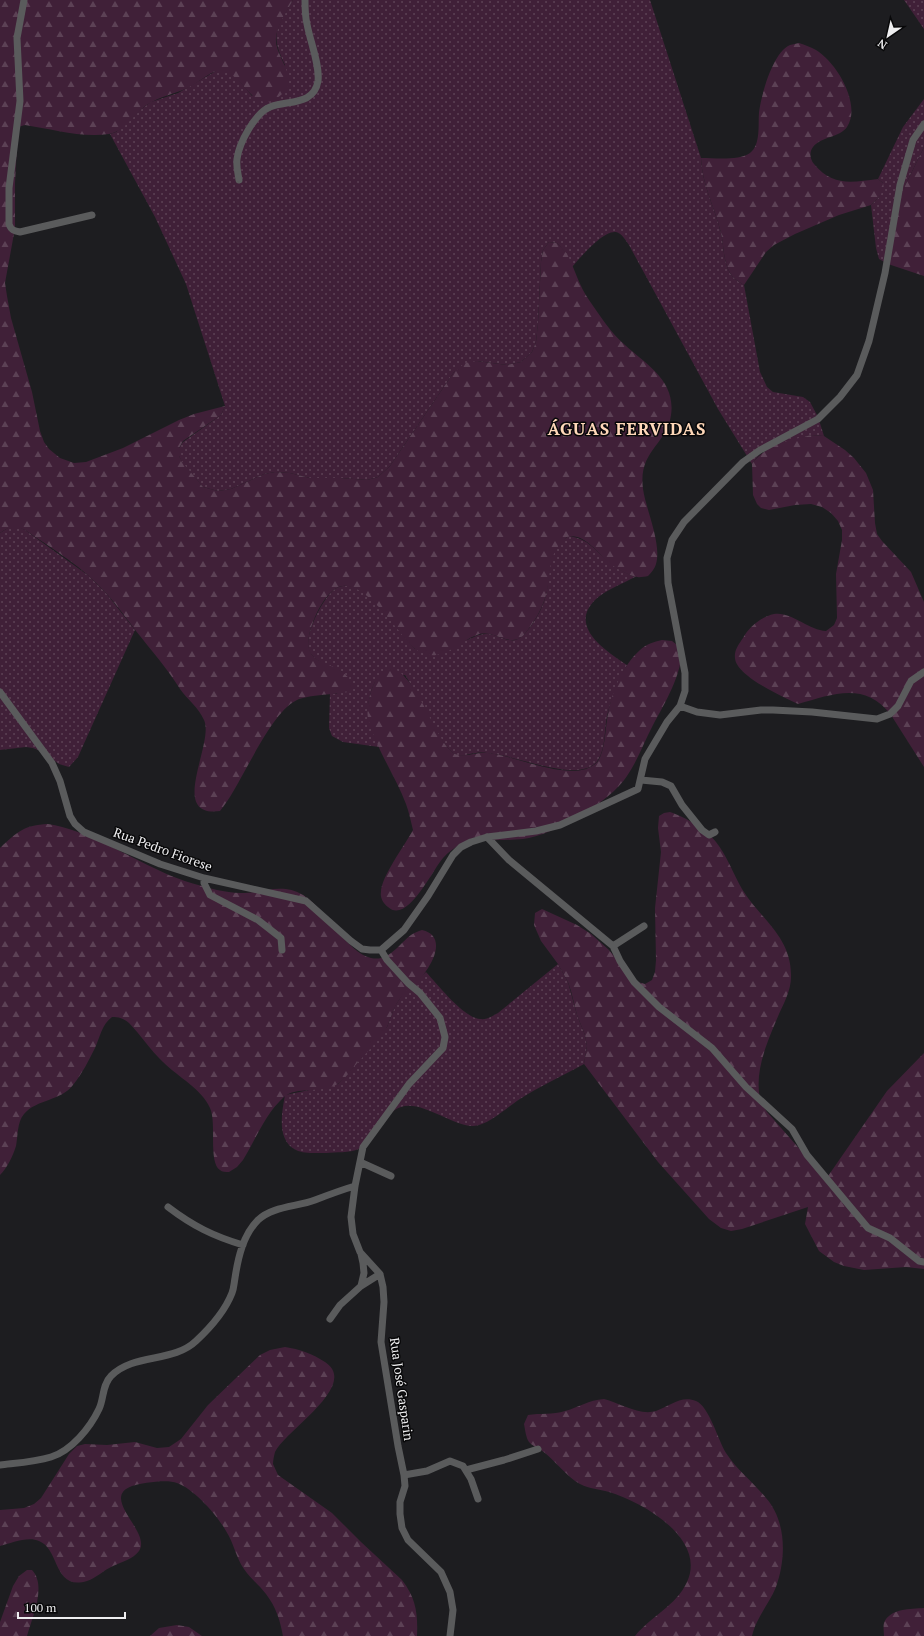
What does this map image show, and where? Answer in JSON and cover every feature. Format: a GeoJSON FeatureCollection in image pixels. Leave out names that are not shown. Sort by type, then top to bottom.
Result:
{"type":"FeatureCollection","features":[{"type":"Feature","properties":{"kind":"street"},"geometry":{"type":"LineString","coordinates":[[24,0],[17,38],[20,101],[9,188],[9,224],[15,231],[20,232],[92,215]]}},
{"type":"Feature","properties":{"kind":"street"},"geometry":{"type":"LineString","coordinates":[[239,180],[237,160],[239,150],[253,122],[260,113],[270,107],[308,98],[314,91],[318,82],[317,70],[306,22],[305,0]]}},
{"type":"Feature","properties":{"kind":"street"},"geometry":{"type":"LineString","coordinates":[[361,1286],[364,1274],[363,1263],[353,1234],[351,1217],[355,1186],[363,1147],[409,1084],[443,1048],[445,1037],[440,1018],[420,993],[408,983],[387,960],[381,950],[404,930],[428,896],[453,855],[461,846],[487,837],[536,831],[560,825],[638,789],[645,758],[667,722],[680,706],[685,691],[685,673],[668,583],[667,558],[672,540],[684,522],[743,462],[760,450],[818,419],[840,397],[857,374],[869,341],[885,272],[900,185],[913,140],[924,124]]}},
{"type":"Feature","properties":{"kind":"street"},"geometry":{"type":"LineString","coordinates":[[680,706],[696,712],[720,715],[774,710],[812,712],[877,719],[890,714],[898,706],[911,681],[924,672]]}},
{"type":"Feature","properties":{"kind":"street","name":"Rua Pedro Fiorese"},"geometry":{"type":"LineString","coordinates":[[0,692],[52,763],[60,781],[70,816],[75,824],[84,832],[160,864],[204,878],[306,901],[351,941],[362,948],[381,950]]}},
{"type":"Feature","properties":{"kind":"street"},"geometry":{"type":"LineString","coordinates":[[641,780],[667,783],[671,786],[682,805],[702,830],[709,835],[715,832]]}},
{"type":"Feature","properties":{"kind":"street"},"geometry":{"type":"LineString","coordinates":[[487,837],[509,860],[613,946],[620,961],[634,982],[658,1007],[712,1048],[746,1087],[792,1129],[807,1155],[868,1228],[890,1238],[919,1261],[924,1262]]}},
{"type":"Feature","properties":{"kind":"street"},"geometry":{"type":"LineString","coordinates":[[204,878],[204,883],[210,895],[258,920],[281,938],[282,950]]}},
{"type":"Feature","properties":{"kind":"street"},"geometry":{"type":"LineString","coordinates":[[613,946],[644,926]]}},
{"type":"Feature","properties":{"kind":"street"},"geometry":{"type":"LineString","coordinates":[[360,1162],[391,1176]]}},
{"type":"Feature","properties":{"kind":"street"},"geometry":{"type":"LineString","coordinates":[[0,1465],[52,1457],[76,1442],[99,1408],[105,1386],[110,1377],[118,1370],[140,1361],[187,1349],[198,1340],[225,1308],[232,1292],[243,1245],[259,1220],[270,1212],[314,1201],[355,1186]]}},
{"type":"Feature","properties":{"kind":"street"},"geometry":{"type":"LineString","coordinates":[[168,1207],[198,1228],[226,1240],[243,1245]]}},
{"type":"Feature","properties":{"kind":"street"},"geometry":{"type":"LineString","coordinates":[[330,1319],[340,1305],[361,1286],[380,1274],[360,1252]]}},
{"type":"Feature","properties":{"kind":"street","name":"Rua José Gasparin"},"geometry":{"type":"LineString","coordinates":[[380,1274],[384,1302],[381,1342],[405,1486],[400,1502],[402,1528],[408,1540],[441,1572],[450,1592],[453,1610],[450,1636]]}},
{"type":"Feature","properties":{"kind":"street"},"geometry":{"type":"LineString","coordinates":[[466,1470],[538,1449]]}},
{"type":"Feature","properties":{"kind":"street"},"geometry":{"type":"LineString","coordinates":[[404,1475],[426,1471],[450,1461],[463,1466],[466,1470],[478,1499]]}},
{"type":"Feature","properties":{"kind":"green space"},"geometry":{"type":"Polygon","coordinates":[[[0,0],[293,0],[280,23],[276,38],[276,45],[287,74],[287,87],[282,94],[271,101],[262,101],[255,97],[232,75],[224,71],[214,72],[186,88],[146,105],[121,129],[109,134],[88,135],[25,125],[18,127],[15,183],[15,228],[5,283],[11,318],[32,392],[40,431],[44,442],[49,449],[60,458],[74,463],[86,462],[123,448],[179,420],[194,414],[225,406],[221,415],[183,441],[179,448],[179,456],[183,463],[203,487],[218,491],[231,489],[264,474],[275,472],[290,473],[310,478],[367,480],[378,477],[390,466],[454,372],[465,363],[477,361],[507,365],[521,362],[532,352],[536,342],[543,250],[549,242],[557,243],[567,254],[586,295],[606,324],[620,340],[651,367],[664,383],[669,393],[671,415],[668,425],[664,434],[649,456],[645,465],[643,476],[643,489],[657,547],[656,564],[648,576],[635,577],[619,570],[584,540],[579,537],[567,537],[557,548],[554,554],[547,591],[540,610],[533,623],[522,637],[508,640],[487,634],[477,635],[447,652],[433,655],[425,654],[414,648],[389,618],[367,596],[356,589],[345,586],[335,589],[331,592],[319,609],[313,622],[309,638],[309,649],[313,657],[338,669],[353,685],[348,692],[305,697],[288,706],[277,718],[267,733],[220,811],[205,810],[197,803],[195,791],[196,777],[206,731],[204,720],[199,712],[114,602],[88,575],[68,559],[25,530],[18,527],[12,527],[0,533],[0,0]]]}},
{"type":"Feature","properties":{"kind":"green space"},"geometry":{"type":"Polygon","coordinates":[[[293,0],[650,0],[701,158],[706,187],[721,233],[726,264],[731,275],[744,285],[760,372],[767,387],[773,392],[803,397],[810,402],[818,417],[824,436],[811,435],[761,452],[752,464],[718,409],[629,245],[622,235],[616,232],[605,235],[598,240],[572,267],[566,253],[557,243],[549,242],[543,250],[541,262],[538,323],[536,342],[532,352],[521,362],[507,365],[477,361],[454,372],[390,466],[378,477],[367,480],[310,478],[290,473],[275,472],[264,474],[231,489],[218,491],[203,487],[183,464],[179,456],[179,448],[183,442],[221,415],[225,406],[186,284],[155,217],[110,134],[116,132],[151,102],[178,93],[216,71],[227,71],[237,78],[252,96],[285,65],[280,55],[276,39],[282,18],[293,0]]]}},
{"type":"Feature","properties":{"kind":"green space"},"geometry":{"type":"Polygon","coordinates":[[[904,0],[924,0],[924,29],[904,0]]]}},
{"type":"Feature","properties":{"kind":"green space"},"geometry":{"type":"Polygon","coordinates":[[[799,43],[816,50],[831,64],[845,84],[851,107],[851,118],[844,131],[817,143],[813,147],[811,158],[814,164],[821,171],[836,180],[851,182],[878,179],[883,183],[884,189],[871,205],[839,215],[774,245],[766,252],[744,285],[731,275],[726,264],[721,233],[706,187],[701,158],[740,157],[745,156],[754,149],[759,128],[760,105],[765,85],[773,65],[784,49],[790,45],[799,43]]]}},
{"type":"Feature","properties":{"kind":"green space"},"geometry":{"type":"Polygon","coordinates":[[[924,99],[924,147],[905,186],[888,264],[879,259],[876,248],[871,205],[879,197],[883,183],[878,179],[903,127],[924,99]]]}},
{"type":"Feature","properties":{"kind":"green space"},"geometry":{"type":"Polygon","coordinates":[[[924,147],[924,276],[888,264],[900,201],[905,186],[924,147]]]}},
{"type":"Feature","properties":{"kind":"green space"},"geometry":{"type":"Polygon","coordinates":[[[811,435],[824,436],[845,450],[854,458],[866,473],[873,490],[877,534],[911,572],[924,602],[924,767],[891,715],[881,704],[870,698],[859,694],[836,694],[798,704],[751,679],[737,665],[735,652],[737,647],[756,623],[769,615],[786,615],[813,628],[826,631],[834,625],[837,618],[836,574],[842,540],[842,530],[838,521],[831,513],[822,507],[811,504],[795,505],[769,510],[761,508],[757,504],[753,495],[752,464],[758,457],[765,451],[778,444],[811,435]]]}},
{"type":"Feature","properties":{"kind":"green space"},"geometry":{"type":"Polygon","coordinates":[[[11,526],[17,526],[25,530],[89,576],[106,593],[135,630],[78,757],[69,767],[59,764],[43,752],[33,748],[26,747],[0,750],[0,533],[11,526]]]}},
{"type":"Feature","properties":{"kind":"green space"},"geometry":{"type":"Polygon","coordinates":[[[569,536],[576,537],[586,542],[614,566],[635,577],[604,593],[595,600],[588,610],[586,620],[588,629],[593,637],[609,653],[627,665],[609,709],[601,755],[590,767],[578,770],[564,770],[489,753],[473,753],[460,756],[455,754],[449,750],[436,731],[405,675],[375,682],[371,691],[368,707],[370,722],[379,747],[343,742],[332,736],[329,728],[330,693],[337,694],[342,672],[317,660],[308,648],[308,639],[319,610],[335,589],[342,586],[351,586],[372,599],[415,649],[441,646],[483,634],[490,634],[514,640],[525,634],[539,614],[546,595],[551,560],[557,547],[569,536]]]}},
{"type":"Feature","properties":{"kind":"green space"},"geometry":{"type":"Polygon","coordinates":[[[662,640],[672,641],[682,649],[679,668],[667,698],[634,764],[619,786],[595,806],[580,816],[550,831],[523,839],[477,841],[459,845],[443,858],[411,902],[403,908],[395,911],[386,905],[381,896],[382,886],[389,870],[413,830],[406,804],[371,729],[368,718],[368,703],[370,694],[378,677],[384,671],[390,669],[398,671],[410,683],[443,741],[448,749],[453,753],[463,755],[488,753],[550,768],[575,771],[591,767],[600,757],[611,701],[622,673],[642,648],[662,640]]]}},
{"type":"Feature","properties":{"kind":"green space"},"geometry":{"type":"Polygon","coordinates":[[[670,812],[695,824],[712,837],[727,858],[742,889],[774,930],[786,951],[790,963],[790,987],[760,1066],[760,1099],[767,1112],[826,1179],[887,1091],[924,1053],[924,1269],[906,1267],[864,1270],[844,1266],[834,1262],[819,1251],[805,1224],[808,1207],[742,1229],[731,1231],[721,1228],[709,1219],[658,1162],[584,1064],[587,1046],[571,991],[568,982],[558,964],[541,941],[534,925],[535,913],[542,909],[577,925],[591,934],[609,950],[635,981],[645,984],[652,980],[655,972],[656,960],[655,908],[661,852],[658,828],[659,816],[670,812]]]}},
{"type":"Feature","properties":{"kind":"green space"},"geometry":{"type":"Polygon","coordinates":[[[48,824],[89,836],[161,872],[201,886],[238,893],[249,893],[272,889],[288,889],[295,891],[312,902],[353,948],[371,958],[377,959],[388,955],[411,935],[422,930],[429,933],[436,941],[433,959],[423,975],[397,1003],[382,1036],[345,1077],[333,1086],[295,1092],[284,1097],[271,1111],[243,1160],[237,1167],[229,1172],[221,1171],[216,1166],[213,1151],[212,1115],[206,1101],[196,1089],[169,1068],[158,1057],[129,1023],[121,1018],[112,1017],[106,1023],[95,1048],[73,1085],[62,1094],[35,1105],[24,1114],[19,1125],[16,1146],[13,1154],[0,1175],[0,848],[21,830],[33,826],[48,824]]]}},
{"type":"Feature","properties":{"kind":"green space"},"geometry":{"type":"Polygon","coordinates":[[[558,964],[568,982],[577,1015],[585,1035],[587,1046],[584,1064],[535,1090],[515,1102],[491,1120],[479,1125],[465,1125],[428,1110],[409,1106],[401,1107],[389,1115],[371,1140],[359,1149],[347,1152],[311,1153],[296,1150],[285,1140],[282,1117],[285,1095],[338,1084],[387,1027],[395,1006],[404,992],[426,972],[466,1013],[480,1019],[485,1019],[498,1013],[558,964]]]}},
{"type":"Feature","properties":{"kind":"green space"},"geometry":{"type":"Polygon","coordinates":[[[285,1347],[306,1352],[325,1362],[333,1372],[334,1383],[327,1395],[317,1407],[275,1452],[273,1464],[278,1475],[332,1513],[402,1580],[410,1593],[415,1606],[417,1636],[283,1636],[275,1609],[266,1594],[241,1565],[231,1540],[222,1525],[211,1510],[198,1497],[184,1486],[173,1482],[161,1481],[142,1484],[132,1486],[123,1491],[121,1499],[123,1507],[139,1535],[141,1543],[139,1551],[131,1558],[87,1581],[76,1582],[68,1580],[62,1575],[51,1552],[46,1545],[39,1541],[30,1539],[0,1546],[0,1510],[24,1508],[34,1504],[41,1498],[69,1454],[77,1446],[85,1444],[107,1445],[135,1442],[157,1448],[169,1447],[181,1439],[208,1405],[260,1355],[270,1350],[285,1347]]]}},
{"type":"Feature","properties":{"kind":"green space"},"geometry":{"type":"Polygon","coordinates":[[[604,1399],[643,1412],[656,1411],[685,1399],[696,1401],[701,1404],[709,1416],[730,1459],[761,1492],[773,1508],[778,1518],[783,1541],[782,1565],[776,1587],[756,1623],[752,1636],[635,1636],[648,1622],[676,1598],[687,1582],[691,1566],[688,1551],[680,1537],[668,1525],[638,1504],[609,1492],[587,1487],[575,1481],[546,1454],[530,1443],[526,1436],[524,1424],[528,1415],[560,1412],[604,1399]]]}},
{"type":"Feature","properties":{"kind":"green space"},"geometry":{"type":"Polygon","coordinates":[[[27,1570],[32,1570],[36,1577],[38,1593],[35,1611],[27,1636],[0,1636],[0,1622],[13,1586],[19,1576],[27,1570]]]}},
{"type":"Feature","properties":{"kind":"green space"},"geometry":{"type":"Polygon","coordinates":[[[924,1608],[924,1636],[884,1636],[884,1623],[891,1614],[901,1610],[924,1608]]]}},
{"type":"Feature","properties":{"kind":"green space"},"geometry":{"type":"Polygon","coordinates":[[[177,1625],[189,1627],[202,1636],[150,1636],[159,1628],[177,1625]]]}},
{"type":"Feature","properties":{"kind":"district","name":"ÁGUAS FERVIDAS"},"geometry":{"type":"Point","coordinates":[627,429]}}]}
